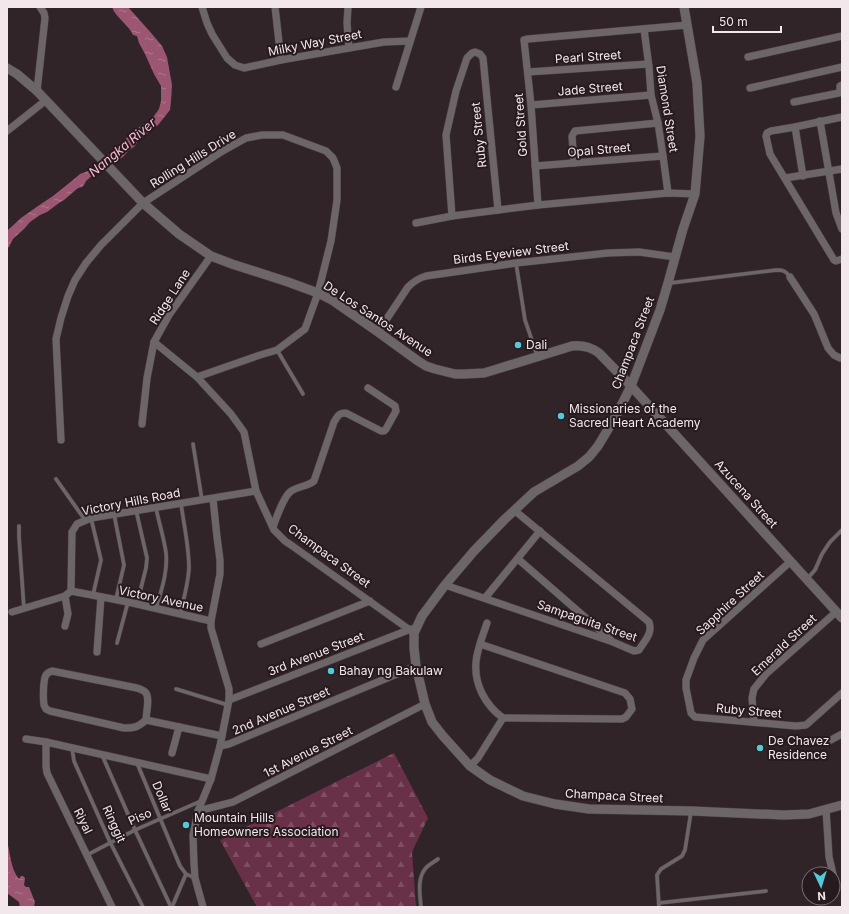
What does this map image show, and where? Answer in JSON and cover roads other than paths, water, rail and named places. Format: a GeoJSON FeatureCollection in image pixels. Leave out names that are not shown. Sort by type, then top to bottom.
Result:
{"type":"FeatureCollection","features":[{"type":"Feature","properties":{"kind":"street"},"geometry":{"type":"LineString","coordinates":[[37,91],[45,18],[40,7]]}},
{"type":"Feature","properties":{"kind":"street","name":"Milky Way Street"},"geometry":{"type":"LineString","coordinates":[[202,7],[212,34],[227,58],[235,65],[244,68],[384,42],[410,41]]}},
{"type":"Feature","properties":{"kind":"street"},"geometry":{"type":"LineString","coordinates":[[275,7],[281,60]]}},
{"type":"Feature","properties":{"kind":"street"},"geometry":{"type":"LineString","coordinates":[[348,7],[347,23],[349,48]]}},
{"type":"Feature","properties":{"kind":"street"},"geometry":{"type":"LineString","coordinates":[[396,87],[421,7]]}},
{"type":"Feature","properties":{"kind":"street","name":"Champaca Street"},"geometry":{"type":"LineString","coordinates":[[684,7],[697,83],[700,136],[695,194],[683,229],[668,284],[648,344],[631,386],[616,416],[598,446],[589,457],[578,466],[534,492],[474,551],[445,585],[413,631],[416,666],[424,704],[432,722],[443,736],[470,766],[490,780],[523,796],[555,804],[589,809],[784,815],[809,814],[842,805]]}},
{"type":"Feature","properties":{"kind":"street"},"geometry":{"type":"LineString","coordinates":[[644,29],[687,25]]}},
{"type":"Feature","properties":{"kind":"street","name":"Gold Street"},"geometry":{"type":"LineString","coordinates":[[538,205],[531,105],[524,40],[644,29]]}},
{"type":"Feature","properties":{"kind":"street","name":"Diamond Street"},"geometry":{"type":"LineString","coordinates":[[644,29],[651,95],[658,123],[668,193]]}},
{"type":"Feature","properties":{"kind":"street"},"geometry":{"type":"LineString","coordinates":[[748,57],[842,36]]}},
{"type":"Feature","properties":{"kind":"street","name":"Ruby Street"},"geometry":{"type":"LineString","coordinates":[[452,216],[446,135],[456,91],[467,58],[475,52],[480,54],[482,58],[498,210]]}},
{"type":"Feature","properties":{"kind":"street","name":"Pearl Street"},"geometry":{"type":"LineString","coordinates":[[528,72],[648,64]]}},
{"type":"Feature","properties":{"kind":"street"},"geometry":{"type":"LineString","coordinates":[[750,88],[842,67]]}},
{"type":"Feature","properties":{"kind":"street","name":"De Los Santos Avenue"},"geometry":{"type":"LineString","coordinates":[[7,68],[17,74],[37,91],[143,203],[179,234],[211,256],[288,282],[332,300],[422,364],[435,370],[455,374],[474,374],[494,370],[572,346],[585,346],[599,353],[631,386]]}},
{"type":"Feature","properties":{"kind":"street"},"geometry":{"type":"LineString","coordinates":[[794,102],[839,93],[840,86],[842,85]]}},
{"type":"Feature","properties":{"kind":"street","name":"Jade Street"},"geometry":{"type":"LineString","coordinates":[[531,105],[651,95]]}},
{"type":"Feature","properties":{"kind":"street"},"geometry":{"type":"LineString","coordinates":[[7,131],[45,100]]}},
{"type":"Feature","properties":{"kind":"street"},"geometry":{"type":"LineString","coordinates":[[842,117],[771,131],[767,133],[766,136],[770,154],[786,178],[834,260],[836,261],[842,259]]}},
{"type":"Feature","properties":{"kind":"street"},"geometry":{"type":"LineString","coordinates":[[820,122],[836,213],[842,229]]}},
{"type":"Feature","properties":{"kind":"street"},"geometry":{"type":"LineString","coordinates":[[574,163],[572,136],[575,131],[658,123]]}},
{"type":"Feature","properties":{"kind":"street"},"geometry":{"type":"LineString","coordinates":[[796,127],[803,176]]}},
{"type":"Feature","properties":{"kind":"street","name":"Rolling Hills Drive"},"geometry":{"type":"LineString","coordinates":[[61,440],[56,339],[60,318],[75,280],[86,263],[101,245],[143,203],[221,152],[246,138],[262,135],[283,135],[326,151],[333,158],[337,168],[337,200],[331,241],[318,293],[305,329],[277,350],[197,377]]}},
{"type":"Feature","properties":{"kind":"street","name":"Opal Street"},"geometry":{"type":"LineString","coordinates":[[536,166],[663,156]]}},
{"type":"Feature","properties":{"kind":"street"},"geometry":{"type":"LineString","coordinates":[[786,178],[842,169]]}},
{"type":"Feature","properties":{"kind":"street"},"geometry":{"type":"LineString","coordinates":[[416,223],[452,216],[538,205],[668,193],[695,194]]}},
{"type":"Feature","properties":{"kind":"street","name":"Birds Eyeview Street"},"geometry":{"type":"LineString","coordinates":[[378,332],[408,287],[413,281],[419,278],[516,263],[624,252],[652,253],[675,257]]}},
{"type":"Feature","properties":{"kind":"street","name":"Ridge Lane"},"geometry":{"type":"LineString","coordinates":[[142,424],[147,378],[154,342],[169,315],[211,256]]}},
{"type":"Feature","properties":{"kind":"street"},"geometry":{"type":"LineString","coordinates":[[790,278],[814,314],[828,348],[834,355],[842,358]]}},
{"type":"Feature","properties":{"kind":"street"},"geometry":{"type":"LineString","coordinates":[[154,342],[197,377]]}},
{"type":"Feature","properties":{"kind":"street","name":"Champaca Street"},"geometry":{"type":"LineString","coordinates":[[197,377],[231,414],[244,432],[256,491],[274,530],[285,541],[413,631]]}},
{"type":"Feature","properties":{"kind":"street","name":"Azucena Street"},"geometry":{"type":"LineString","coordinates":[[631,386],[839,615]]}},
{"type":"Feature","properties":{"kind":"street"},"geometry":{"type":"LineString","coordinates":[[273,527],[290,492],[310,485],[314,482],[334,422],[338,415],[346,413],[381,431],[386,429],[396,411],[395,406],[368,388]]}},
{"type":"Feature","properties":{"kind":"street","name":"Victory Hills Road"},"geometry":{"type":"LineString","coordinates":[[65,626],[68,614],[72,532],[77,524],[88,519],[114,514],[256,491]]}},
{"type":"Feature","properties":{"kind":"street","name":"Victory Avenue"},"geometry":{"type":"LineString","coordinates":[[68,593],[128,602],[211,621],[220,574],[220,560],[213,499]]}},
{"type":"Feature","properties":{"kind":"street","name":"Sampaguita Street"},"geometry":{"type":"LineString","coordinates":[[445,585],[634,650],[639,650],[651,631],[649,622],[514,510]]}},
{"type":"Feature","properties":{"kind":"street"},"geometry":{"type":"LineString","coordinates":[[485,598],[540,531]]}},
{"type":"Feature","properties":{"kind":"street"},"geometry":{"type":"LineString","coordinates":[[518,559],[613,642]]}},
{"type":"Feature","properties":{"kind":"street","name":"Sapphire Street"},"geometry":{"type":"LineString","coordinates":[[691,713],[686,680],[694,658],[703,640],[791,562]]}},
{"type":"Feature","properties":{"kind":"street"},"geometry":{"type":"LineString","coordinates":[[12,612],[68,593]]}},
{"type":"Feature","properties":{"kind":"street"},"geometry":{"type":"LineString","coordinates":[[97,652],[101,597]]}},
{"type":"Feature","properties":{"kind":"street"},"geometry":{"type":"LineString","coordinates":[[260,644],[370,601]]}},
{"type":"Feature","properties":{"kind":"street","name":"Emerald Street"},"geometry":{"type":"LineString","coordinates":[[754,722],[752,698],[754,689],[766,674],[839,615]]}},
{"type":"Feature","properties":{"kind":"street"},"geometry":{"type":"LineString","coordinates":[[203,907],[194,864],[193,835],[198,811],[211,779],[220,746],[229,702],[229,689],[211,628],[211,621]]}},
{"type":"Feature","properties":{"kind":"street"},"geometry":{"type":"LineString","coordinates":[[480,644],[625,693],[630,699],[632,709],[626,717],[622,719],[503,718],[495,712],[487,702],[480,691],[476,677],[476,662],[480,644],[487,623]]}},
{"type":"Feature","properties":{"kind":"street","name":"3rd Avenue Street"},"geometry":{"type":"LineString","coordinates":[[229,702],[413,631]]}},
{"type":"Feature","properties":{"kind":"street","name":"2nd Avenue Street"},"geometry":{"type":"LineString","coordinates":[[220,746],[236,741],[416,666]]}},
{"type":"Feature","properties":{"kind":"street"},"geometry":{"type":"LineString","coordinates":[[52,671],[142,690],[145,692],[148,700],[146,720],[140,726],[124,728],[50,711],[46,709],[44,705],[44,679],[48,672],[52,671]]}},
{"type":"Feature","properties":{"kind":"street","name":"Ruby Street"},"geometry":{"type":"LineString","coordinates":[[691,713],[695,717],[796,726],[806,725],[842,693]]}},
{"type":"Feature","properties":{"kind":"street","name":"1st Avenue Street"},"geometry":{"type":"LineString","coordinates":[[198,811],[233,802],[424,704]]}},
{"type":"Feature","properties":{"kind":"street"},"geometry":{"type":"LineString","coordinates":[[470,766],[478,758],[503,718]]}},
{"type":"Feature","properties":{"kind":"street"},"geometry":{"type":"LineString","coordinates":[[146,720],[222,736]]}},
{"type":"Feature","properties":{"kind":"street"},"geometry":{"type":"LineString","coordinates":[[172,753],[179,727]]}},
{"type":"Feature","properties":{"kind":"street"},"geometry":{"type":"LineString","coordinates":[[829,741],[842,734]]}},
{"type":"Feature","properties":{"kind":"street"},"geometry":{"type":"LineString","coordinates":[[26,739],[46,742],[211,779]]}},
{"type":"Feature","properties":{"kind":"street","name":"Riyal"},"geometry":{"type":"LineString","coordinates":[[46,742],[47,773],[112,907]]}},
{"type":"Feature","properties":{"kind":"street"},"geometry":{"type":"LineString","coordinates":[[826,809],[829,858],[831,866]]}},
{"type":"Feature","properties":{"kind":"lane"},"geometry":{"type":"LineString","coordinates":[[516,263],[525,320],[538,356]]}},
{"type":"Feature","properties":{"kind":"lane"},"geometry":{"type":"LineString","coordinates":[[668,284],[777,270],[784,270],[790,278]]}},
{"type":"Feature","properties":{"kind":"lane"},"geometry":{"type":"LineString","coordinates":[[277,350],[303,394]]}},
{"type":"Feature","properties":{"kind":"lane"},"geometry":{"type":"LineString","coordinates":[[193,444],[202,500]]}},
{"type":"Feature","properties":{"kind":"lane"},"geometry":{"type":"LineString","coordinates":[[56,479],[88,519],[101,560],[93,596]]}},
{"type":"Feature","properties":{"kind":"lane"},"geometry":{"type":"LineString","coordinates":[[180,614],[186,591],[189,570],[189,558],[181,504]]}},
{"type":"Feature","properties":{"kind":"lane"},"geometry":{"type":"LineString","coordinates":[[156,508],[166,554],[166,564],[156,609]]}},
{"type":"Feature","properties":{"kind":"lane"},"geometry":{"type":"LineString","coordinates":[[136,510],[147,558],[137,604]]}},
{"type":"Feature","properties":{"kind":"lane"},"geometry":{"type":"LineString","coordinates":[[114,514],[124,566],[116,600]]}},
{"type":"Feature","properties":{"kind":"lane"},"geometry":{"type":"LineString","coordinates":[[20,526],[19,537],[24,609]]}},
{"type":"Feature","properties":{"kind":"lane"},"geometry":{"type":"LineString","coordinates":[[807,579],[815,570],[822,554],[830,542],[842,530]]}},
{"type":"Feature","properties":{"kind":"lane"},"geometry":{"type":"LineString","coordinates":[[117,643],[128,602]]}},
{"type":"Feature","properties":{"kind":"lane"},"geometry":{"type":"LineString","coordinates":[[176,689],[229,702]]}},
{"type":"Feature","properties":{"kind":"lane","name":"Ringgit"},"geometry":{"type":"LineString","coordinates":[[72,748],[74,760],[110,842],[143,907]]}},
{"type":"Feature","properties":{"kind":"lane"},"geometry":{"type":"LineString","coordinates":[[101,754],[172,907]]}},
{"type":"Feature","properties":{"kind":"lane","name":"Dollar"},"geometry":{"type":"LineString","coordinates":[[136,762],[180,866],[186,874]]}},
{"type":"Feature","properties":{"kind":"lane","name":"Piso"},"geometry":{"type":"LineString","coordinates":[[87,855],[135,830],[202,801]]}},
{"type":"Feature","properties":{"kind":"lane"},"geometry":{"type":"LineString","coordinates":[[692,811],[682,856],[661,869],[657,875],[659,905],[766,891]]}},
{"type":"Feature","properties":{"kind":"lane"},"geometry":{"type":"LineString","coordinates":[[421,907],[419,888],[420,877],[425,868],[438,859]]}},
{"type":"Feature","properties":{"kind":"lane"},"geometry":{"type":"LineString","coordinates":[[172,907],[186,874],[196,878]]}},
{"type":"Feature","properties":{"kind":"water","name":"Nangka River"},"geometry":{"type":"Polygon","coordinates":[[[112,7],[128,7],[162,46],[167,57],[172,85],[170,110],[158,125],[138,141],[135,146],[124,156],[96,172],[82,187],[78,188],[64,200],[30,222],[13,239],[7,248],[7,231],[21,218],[53,196],[80,174],[91,170],[154,116],[159,109],[161,101],[161,86],[139,43],[137,36],[133,35],[112,7]]]}},
{"type":"Feature","properties":{"kind":"water"},"geometry":{"type":"Polygon","coordinates":[[[7,842],[16,875],[19,879],[21,876],[25,878],[24,885],[29,887],[35,902],[35,907],[20,907],[19,902],[7,893],[7,842]]]}},
{"type":"Feature","properties":{"kind":"place","name":"Dali"},"geometry":{"type":"Point","coordinates":[518,345]}},
{"type":"Feature","properties":{"kind":"place","name":"Missionaries of the Sacred Heart Academy"},"geometry":{"type":"Point","coordinates":[561,416]}},
{"type":"Feature","properties":{"kind":"place","name":"Bahay ng Bakulaw"},"geometry":{"type":"Point","coordinates":[331,671]}},
{"type":"Feature","properties":{"kind":"place","name":"De Chavez Residence"},"geometry":{"type":"Point","coordinates":[760,748]}},
{"type":"Feature","properties":{"kind":"place","name":"Mountain Hills Homeowners Association"},"geometry":{"type":"Point","coordinates":[186,825]}}]}
